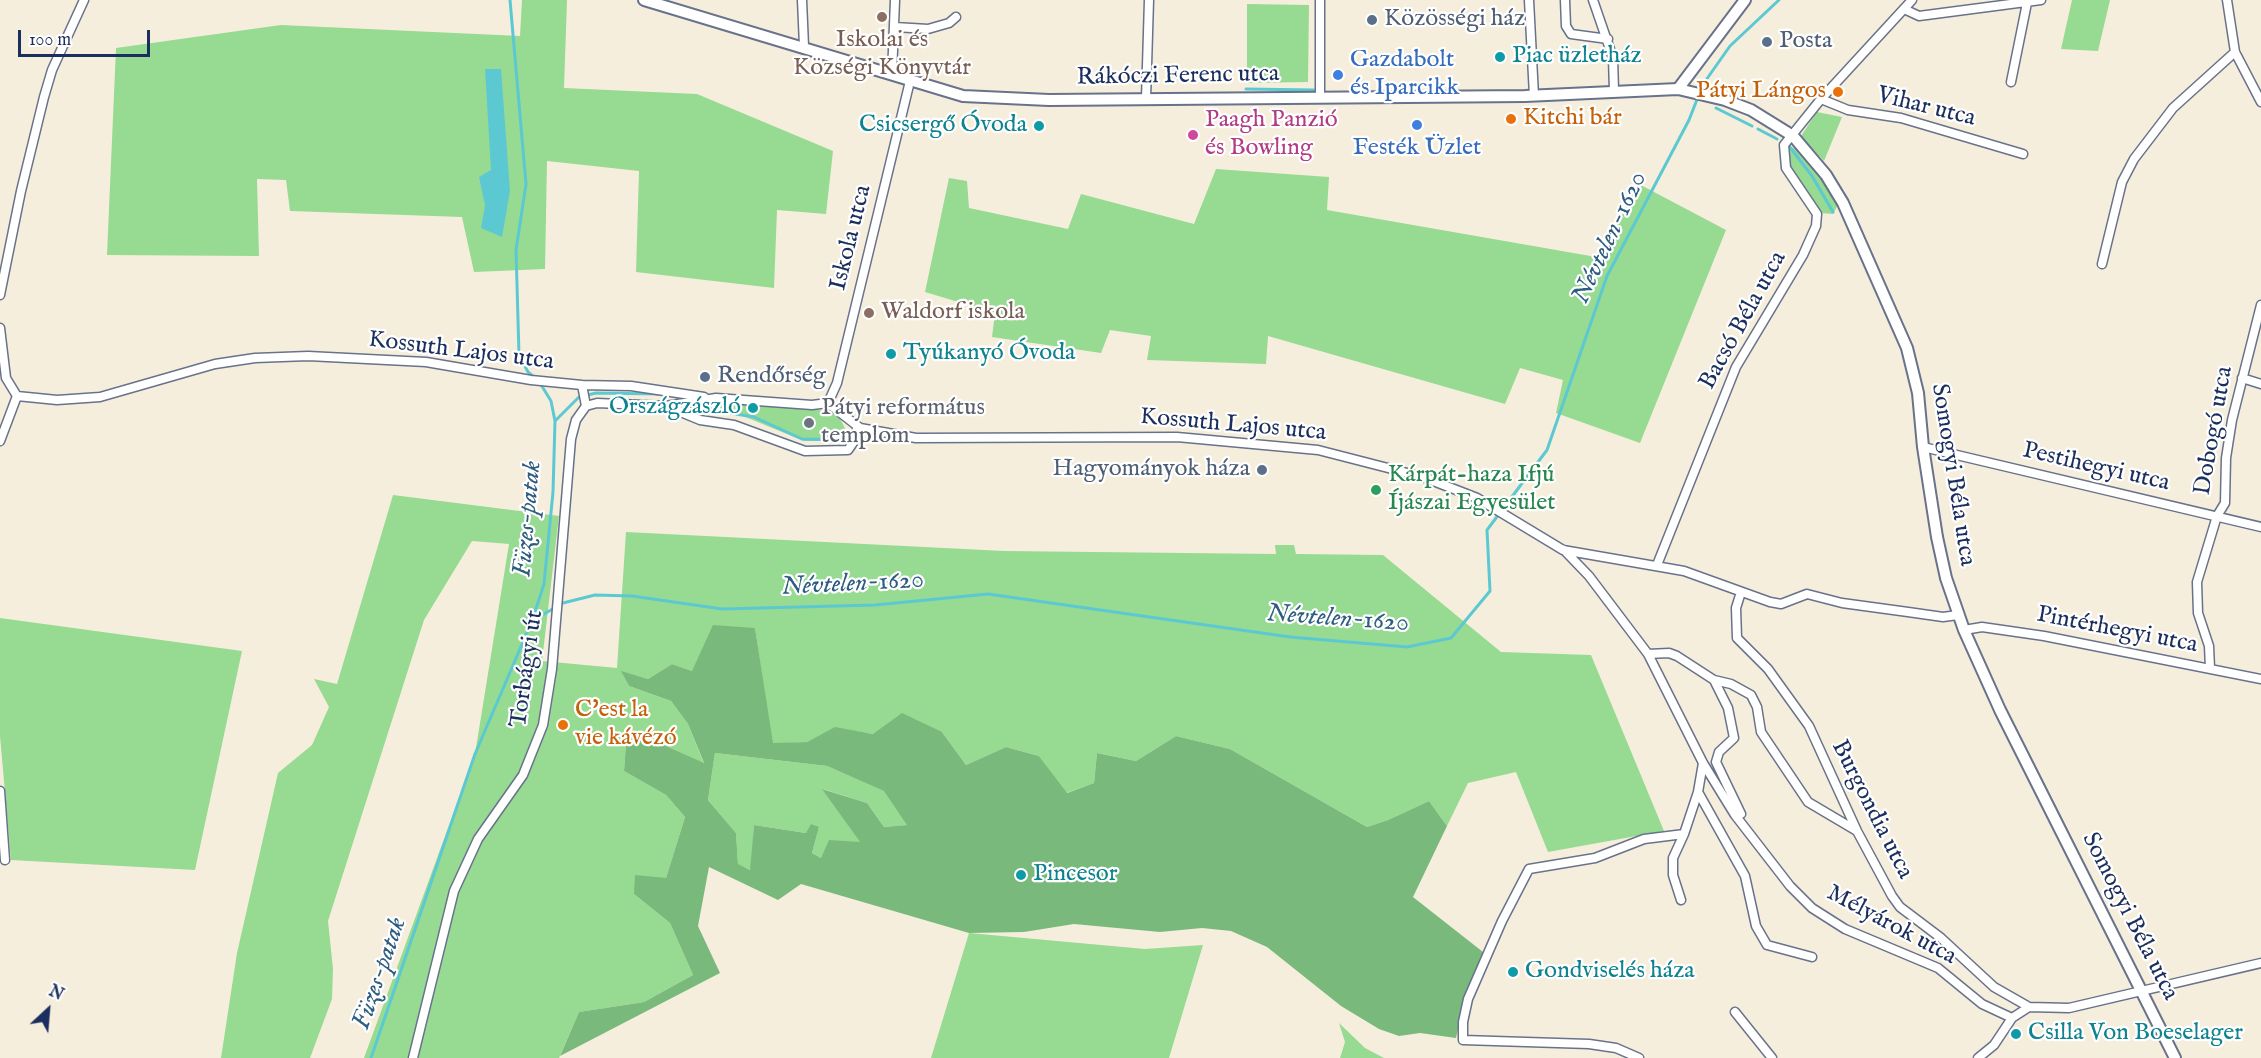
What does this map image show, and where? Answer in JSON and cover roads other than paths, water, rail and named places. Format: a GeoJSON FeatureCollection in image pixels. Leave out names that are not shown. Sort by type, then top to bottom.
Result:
{"type":"FeatureCollection","features":[{"type":"Feature","properties":{"kind":"main road","name":"Rákóczi Ferenc utca"},"geometry":{"type":"LineString","coordinates":[[644,0],[804,46],[942,92],[989,99],[1534,96],[1683,90],[1725,100]]}},
{"type":"Feature","properties":{"kind":"main road"},"geometry":{"type":"LineString","coordinates":[[1683,90],[1745,0]]}},
{"type":"Feature","properties":{"kind":"main road","name":"Somogyi Béla utca"},"geometry":{"type":"LineString","coordinates":[[1725,100],[1761,116],[1792,136],[1826,175],[1843,203],[1907,348],[1918,393],[1923,447],[1937,537],[1958,615],[2000,710],[2175,1058]]}},
{"type":"Feature","properties":{"kind":"street"},"geometry":{"type":"LineString","coordinates":[[0,295],[18,202],[44,97],[52,70],[84,0]]}},
{"type":"Feature","properties":{"kind":"street"},"geometry":{"type":"LineString","coordinates":[[802,0],[804,46]]}},
{"type":"Feature","properties":{"kind":"street"},"geometry":{"type":"LineString","coordinates":[[892,75],[895,0]]}},
{"type":"Feature","properties":{"kind":"street"},"geometry":{"type":"LineString","coordinates":[[1146,99],[1149,0]]}},
{"type":"Feature","properties":{"kind":"street"},"geometry":{"type":"LineString","coordinates":[[1320,0],[1320,96]]}},
{"type":"Feature","properties":{"kind":"street"},"geometry":{"type":"LineString","coordinates":[[1529,0],[1534,96]]}},
{"type":"Feature","properties":{"kind":"street"},"geometry":{"type":"LineString","coordinates":[[1565,0],[1566,26],[1572,34],[1608,39]]}},
{"type":"Feature","properties":{"kind":"street"},"geometry":{"type":"LineString","coordinates":[[1593,0],[1613,58],[1614,91]]}},
{"type":"Feature","properties":{"kind":"street"},"geometry":{"type":"LineString","coordinates":[[1792,136],[1821,99],[1912,0]]}},
{"type":"Feature","properties":{"kind":"street"},"geometry":{"type":"LineString","coordinates":[[1904,9],[1919,16],[2041,0]]}},
{"type":"Feature","properties":{"kind":"street"},"geometry":{"type":"LineString","coordinates":[[2227,0],[2235,52],[2261,102]]}},
{"type":"Feature","properties":{"kind":"street"},"geometry":{"type":"LineString","coordinates":[[2011,82],[2027,3]]}},
{"type":"Feature","properties":{"kind":"street"},"geometry":{"type":"LineString","coordinates":[[895,27],[928,29],[949,23],[956,17]]}},
{"type":"Feature","properties":{"kind":"street"},"geometry":{"type":"LineString","coordinates":[[2102,264],[2122,182],[2134,159],[2173,108],[2235,52]]}},
{"type":"Feature","properties":{"kind":"street","name":"Iskola utca"},"geometry":{"type":"LineString","coordinates":[[828,403],[837,382],[910,81]]}},
{"type":"Feature","properties":{"kind":"street","name":"Vihar utca"},"geometry":{"type":"LineString","coordinates":[[1821,99],[1848,110],[1901,118],[2023,154]]}},
{"type":"Feature","properties":{"kind":"street","name":"Bacsó Béla utca"},"geometry":{"type":"LineString","coordinates":[[1657,565],[1736,367],[1803,255],[1816,226],[1817,214],[1786,168],[1782,152],[1784,145],[1792,136]]}},
{"type":"Feature","properties":{"kind":"street","name":"Dobogó utca"},"geometry":{"type":"LineString","coordinates":[[2210,668],[2209,646],[2198,613],[2197,582],[2217,516],[2225,503],[2226,458],[2242,378],[2261,305]]}},
{"type":"Feature","properties":{"kind":"street"},"geometry":{"type":"LineString","coordinates":[[0,328],[6,378],[17,396],[0,441]]}},
{"type":"Feature","properties":{"kind":"street","name":"Kossuth Lajos utca"},"geometry":{"type":"LineString","coordinates":[[17,396],[57,400],[100,397],[215,364],[266,357],[308,356],[426,362],[531,380],[582,385],[631,386],[708,398],[771,400],[812,405],[828,403],[857,426],[884,434],[916,438],[1177,437],[1318,450],[1423,477],[1477,498],[1563,550],[1657,565]]}},
{"type":"Feature","properties":{"kind":"street"},"geometry":{"type":"LineString","coordinates":[[2242,378],[2261,384]]}},
{"type":"Feature","properties":{"kind":"street","name":"Kossuth Lajos utca"},"geometry":{"type":"LineString","coordinates":[[582,385],[586,406],[597,403],[666,406],[708,398]]}},
{"type":"Feature","properties":{"kind":"street","name":"Torbágyi út"},"geometry":{"type":"LineString","coordinates":[[413,1058],[454,891],[478,839],[513,792],[536,748],[547,706],[571,439],[576,420],[586,406]]}},
{"type":"Feature","properties":{"kind":"street","name":"Kossuth Lajos utca"},"geometry":{"type":"LineString","coordinates":[[666,406],[700,420],[734,425],[806,451],[848,450],[855,440],[857,426]]}},
{"type":"Feature","properties":{"kind":"street","name":"Pestihegyi utca"},"geometry":{"type":"LineString","coordinates":[[1923,447],[2261,527]]}},
{"type":"Feature","properties":{"kind":"street","name":"Mélyárok utca"},"geometry":{"type":"LineString","coordinates":[[1563,550],[1589,576],[1648,654],[1703,763],[1735,815],[1790,886],[1812,908],[1845,929],[1938,968],[1982,1004],[2012,1018]]}},
{"type":"Feature","properties":{"kind":"street"},"geometry":{"type":"LineString","coordinates":[[1657,565],[1684,571],[1781,604],[1807,594],[1842,603],[1943,617],[1958,615]]}},
{"type":"Feature","properties":{"kind":"street","name":"Burgondia utca"},"geometry":{"type":"LineString","coordinates":[[1741,592],[1736,608],[1737,638],[1768,669],[1809,726],[1857,831],[1900,907],[1941,938],[1994,987],[2029,1007]]}},
{"type":"Feature","properties":{"kind":"street","name":"Pintérhegyi utca"},"geometry":{"type":"LineString","coordinates":[[1964,630],[1982,627],[2044,636],[2261,679]]}},
{"type":"Feature","properties":{"kind":"street"},"geometry":{"type":"LineString","coordinates":[[1648,654],[1669,653],[1677,656],[1714,680],[1731,684],[1752,696],[1757,707],[1761,732],[1808,802],[1857,831]]}},
{"type":"Feature","properties":{"kind":"street"},"geometry":{"type":"LineString","coordinates":[[1714,680],[1728,708],[1734,738],[1719,752],[1716,762],[1756,840]]}},
{"type":"Feature","properties":{"kind":"street"},"geometry":{"type":"LineString","coordinates":[[1681,900],[1673,875],[1673,858],[1698,792],[1703,763]]}},
{"type":"Feature","properties":{"kind":"street"},"geometry":{"type":"LineString","coordinates":[[0,791],[5,860]]}},
{"type":"Feature","properties":{"kind":"street"},"geometry":{"type":"LineString","coordinates":[[1698,792],[1745,876],[1756,926],[1767,945],[1812,957]]}},
{"type":"Feature","properties":{"kind":"street"},"geometry":{"type":"LineString","coordinates":[[1639,1058],[1616,1048],[1589,1044],[1463,1040],[1463,1022],[1474,981],[1516,890],[1529,869],[1594,858],[1644,839],[1684,834]]}},
{"type":"Feature","properties":{"kind":"street"},"geometry":{"type":"LineString","coordinates":[[1978,1058],[1985,1055],[2002,1035],[2012,1018],[2029,1007],[2069,1008],[2142,989],[2261,963]]}},
{"type":"Feature","properties":{"kind":"street"},"geometry":{"type":"LineString","coordinates":[[2012,999],[2012,1018]]}},
{"type":"Feature","properties":{"kind":"street"},"geometry":{"type":"LineString","coordinates":[[1736,1012],[1772,1058]]}},
{"type":"Feature","properties":{"kind":"water"},"geometry":{"type":"Polygon","coordinates":[[[485,69],[501,69],[510,191],[502,237],[481,228],[485,205],[479,177],[491,170],[485,69]]]}},
{"type":"Feature","properties":{"kind":"waterway","name":"Füzes-patak"},"geometry":{"type":"LineString","coordinates":[[510,0],[526,184],[516,250],[519,355],[528,372],[535,378]]}},
{"type":"Feature","properties":{"kind":"waterway","name":"Névtelen-1620"},"geometry":{"type":"LineString","coordinates":[[1699,90],[1730,46],[1779,0]]}},
{"type":"Feature","properties":{"kind":"waterway"},"geometry":{"type":"LineString","coordinates":[[1246,89],[1314,90]]}},
{"type":"Feature","properties":{"kind":"waterway","name":"Névtelen-1620"},"geometry":{"type":"LineString","coordinates":[[532,621],[563,603],[595,595],[632,596],[722,609],[875,605],[988,594],[1290,637],[1407,647],[1451,638],[1490,591],[1487,530],[1547,450],[1607,276],[1689,120],[1698,97]]}},
{"type":"Feature","properties":{"kind":"waterway"},"geometry":{"type":"LineString","coordinates":[[1716,108],[1752,126]]}},
{"type":"Feature","properties":{"kind":"waterway"},"geometry":{"type":"LineString","coordinates":[[1758,129],[1777,139]]}},
{"type":"Feature","properties":{"kind":"waterway"},"geometry":{"type":"LineString","coordinates":[[1789,146],[1812,176],[1833,212]]}},
{"type":"Feature","properties":{"kind":"waterway","name":"Füzes-patak"},"geometry":{"type":"LineString","coordinates":[[371,1058],[475,754],[532,621],[544,584],[553,492],[555,421],[551,401],[540,383]]}},
{"type":"Feature","properties":{"kind":"waterway"},"geometry":{"type":"LineString","coordinates":[[555,421],[579,397],[596,393],[660,394]]}},
{"type":"Feature","properties":{"kind":"waterway"},"geometry":{"type":"LineString","coordinates":[[693,407],[754,417],[802,439],[853,440]]}},
{"type":"Feature","properties":{"kind":"place","name":"Iskolai és Községi Könyvtár"},"geometry":{"type":"Point","coordinates":[882,17]}},
{"type":"Feature","properties":{"kind":"place","name":"Közösségi ház"},"geometry":{"type":"Point","coordinates":[1372,20]}},
{"type":"Feature","properties":{"kind":"place","name":"Posta"},"geometry":{"type":"Point","coordinates":[1767,42]}},
{"type":"Feature","properties":{"kind":"place","name":"Piac üzletház"},"geometry":{"type":"Point","coordinates":[1500,57]}},
{"type":"Feature","properties":{"kind":"place","name":"Gazdabolt és Iparcikk"},"geometry":{"type":"Point","coordinates":[1338,75]}},
{"type":"Feature","properties":{"kind":"place","name":"Pátyi Lángos"},"geometry":{"type":"Point","coordinates":[1838,92]}},
{"type":"Feature","properties":{"kind":"place","name":"Kitchi bár"},"geometry":{"type":"Point","coordinates":[1511,119]}},
{"type":"Feature","properties":{"kind":"place","name":"Festék Üzlet"},"geometry":{"type":"Point","coordinates":[1417,125]}},
{"type":"Feature","properties":{"kind":"place","name":"Csicsergő Óvoda"},"geometry":{"type":"Point","coordinates":[1039,126]}},
{"type":"Feature","properties":{"kind":"place","name":"Paagh Panzió és Bowling"},"geometry":{"type":"Point","coordinates":[1193,135]}},
{"type":"Feature","properties":{"kind":"place","name":"Waldorf iskola"},"geometry":{"type":"Point","coordinates":[869,313]}},
{"type":"Feature","properties":{"kind":"place","name":"Tyúkanyó Óvoda"},"geometry":{"type":"Point","coordinates":[891,354]}},
{"type":"Feature","properties":{"kind":"place","name":"Rendőrség"},"geometry":{"type":"Point","coordinates":[705,377]}},
{"type":"Feature","properties":{"kind":"place","name":"Országzászló"},"geometry":{"type":"Point","coordinates":[753,408]}},
{"type":"Feature","properties":{"kind":"place","name":"Pátyi református templom"},"geometry":{"type":"Point","coordinates":[809,423]}},
{"type":"Feature","properties":{"kind":"place","name":"Hagyományok háza"},"geometry":{"type":"Point","coordinates":[1262,470]}},
{"type":"Feature","properties":{"kind":"place","name":"Kárpát-haza Ifjú Íjászai Egyesület"},"geometry":{"type":"Point","coordinates":[1376,490]}},
{"type":"Feature","properties":{"kind":"place","name":"C'est la vie kávézó"},"geometry":{"type":"Point","coordinates":[563,725]}},
{"type":"Feature","properties":{"kind":"place","name":"Pincesor"},"geometry":{"type":"Point","coordinates":[1021,875]}},
{"type":"Feature","properties":{"kind":"place","name":"Gondviselés háza"},"geometry":{"type":"Point","coordinates":[1513,972]}},
{"type":"Feature","properties":{"kind":"place","name":"Csilla Von Boeselager"},"geometry":{"type":"Point","coordinates":[2016,1034]}}]}
